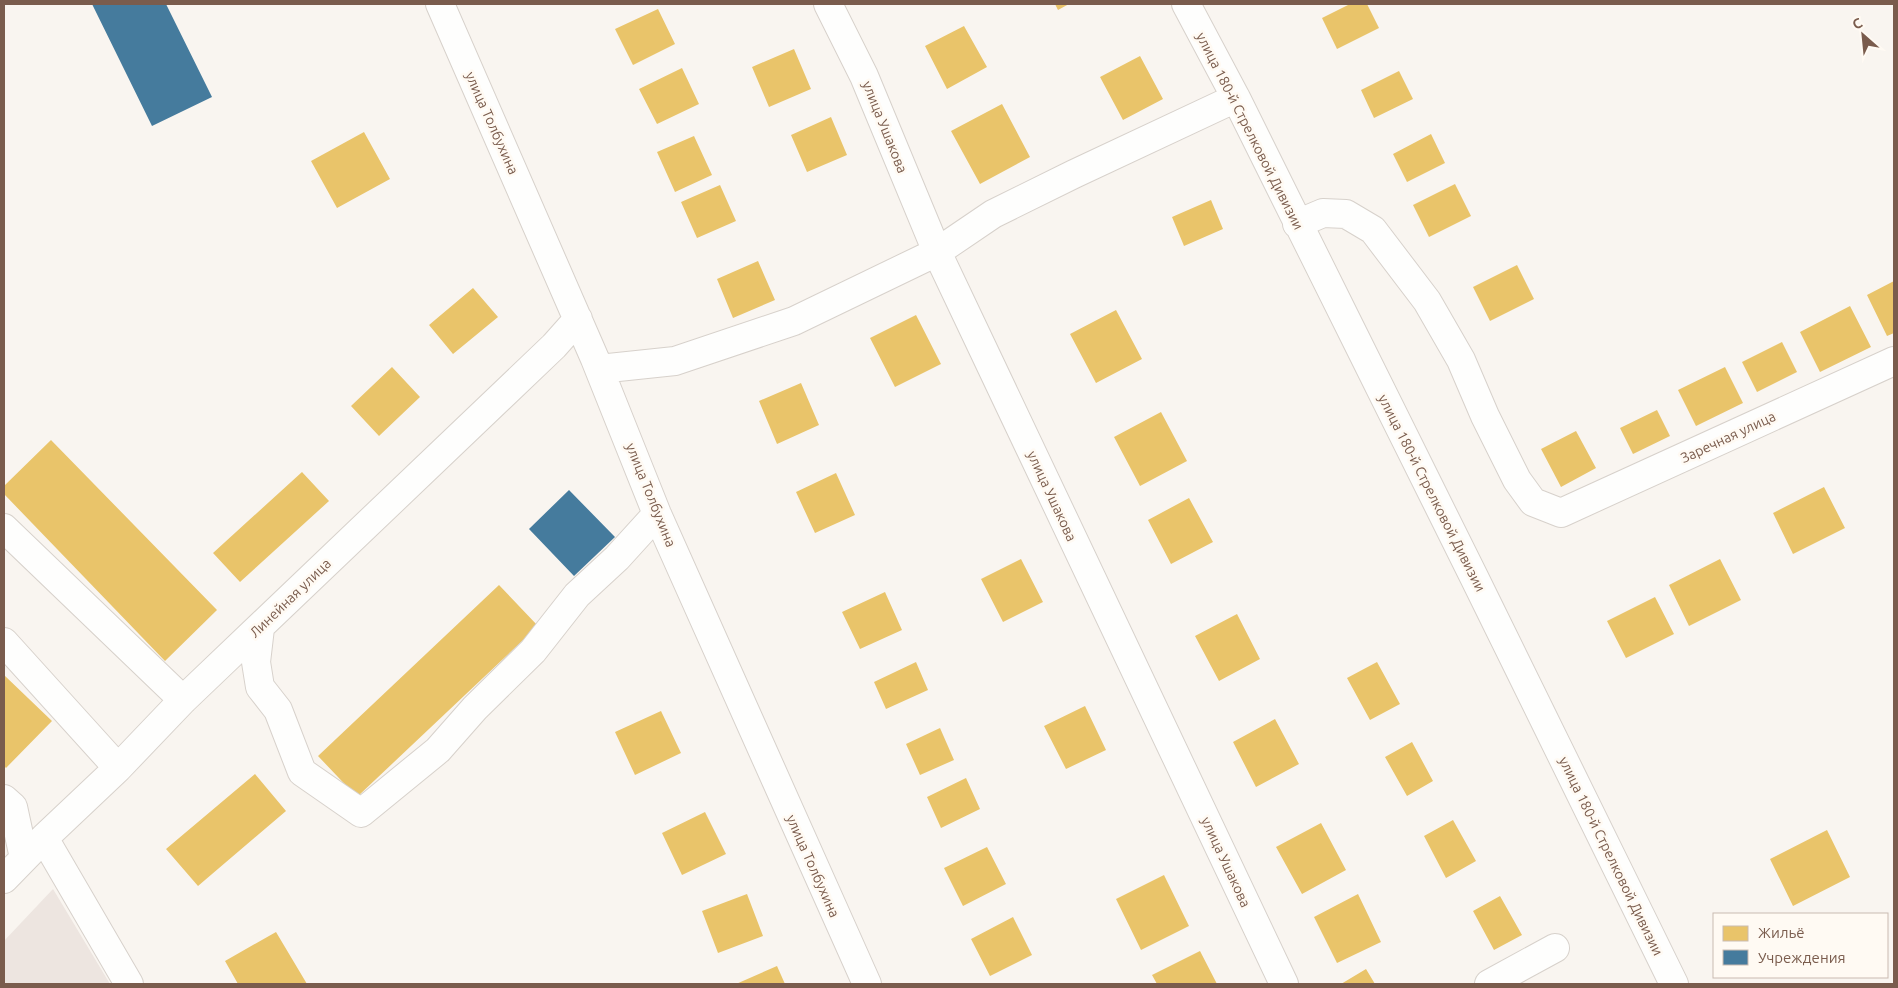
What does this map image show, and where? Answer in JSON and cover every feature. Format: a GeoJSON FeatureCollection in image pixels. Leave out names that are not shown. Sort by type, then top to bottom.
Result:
{"type":"FeatureCollection","features":[{"type":"Feature","properties":{"kind":"street","name":"улица Толбухина"},"geometry":{"type":"LineString","coordinates":[[440,4],[578,319],[657,514],[867,984]]}},
{"type":"Feature","properties":{"kind":"street","name":"улица Ушакова"},"geometry":{"type":"LineString","coordinates":[[828,4],[864,76],[937,252],[1284,984]]}},
{"type":"Feature","properties":{"kind":"street","name":"улица 180-й Стрелковой Дивизии"},"geometry":{"type":"LineString","coordinates":[[1186,4],[1236,98],[1674,984]]}},
{"type":"Feature","properties":{"kind":"street"},"geometry":{"type":"LineString","coordinates":[[599,369],[675,361],[794,321],[937,252],[993,214],[1236,98]]}},
{"type":"Feature","properties":{"kind":"street","name":"Заречная улица"},"geometry":{"type":"LineString","coordinates":[[1297,224],[1322,212],[1346,214],[1374,230],[1427,301],[1461,360],[1485,416],[1516,480],[1533,502],[1561,513],[1894,361]]}},
{"type":"Feature","properties":{"kind":"street","name":"Линейная улица"},"geometry":{"type":"LineString","coordinates":[[4,879],[118,768],[183,700],[554,346],[578,319]]}},
{"type":"Feature","properties":{"kind":"street"},"geometry":{"type":"LineString","coordinates":[[260,628],[256,662],[260,687],[278,710],[302,772],[361,813],[438,750],[475,708],[533,651],[577,595],[617,558],[657,514]]}},
{"type":"Feature","properties":{"kind":"street"},"geometry":{"type":"LineString","coordinates":[[4,528],[183,700]]}},
{"type":"Feature","properties":{"kind":"street"},"geometry":{"type":"LineString","coordinates":[[4,642],[118,768]]}},
{"type":"Feature","properties":{"kind":"street"},"geometry":{"type":"LineString","coordinates":[[4,799],[13,807],[24,858]]}},
{"type":"Feature","properties":{"kind":"street"},"geometry":{"type":"LineString","coordinates":[[44,838],[129,984]]}},
{"type":"Feature","properties":{"kind":"street"},"geometry":{"type":"LineString","coordinates":[[1489,984],[1555,948]]}},
{"type":"Feature","properties":{"kind":"shaded area"},"geometry":{"type":"Polygon","coordinates":[[[53,889],[110,984],[4,984],[4,941],[53,889]]]}},
{"type":"Feature","properties":{"kind":"building: Жильё"},"geometry":{"type":"Polygon","coordinates":[[[1055,4],[1069,4],[1058,10],[1055,4]]]}},
{"type":"Feature","properties":{"kind":"building: Жильё"},"geometry":{"type":"Polygon","coordinates":[[[1350,4],[1367,4],[1379,28],[1337,49],[1322,18],[1350,4]]]}},
{"type":"Feature","properties":{"kind":"building: Жильё"},"geometry":{"type":"Polygon","coordinates":[[[658,9],[675,44],[633,65],[615,29],[658,9]]]}},
{"type":"Feature","properties":{"kind":"building: Жильё"},"geometry":{"type":"Polygon","coordinates":[[[964,26],[987,67],[947,89],[925,46],[964,26]]]}},
{"type":"Feature","properties":{"kind":"building: Жильё"},"geometry":{"type":"Polygon","coordinates":[[[794,49],[811,89],[769,107],[752,67],[794,49]]]}},
{"type":"Feature","properties":{"kind":"building: Жильё"},"geometry":{"type":"Polygon","coordinates":[[[1140,56],[1163,99],[1123,120],[1100,77],[1140,56]]]}},
{"type":"Feature","properties":{"kind":"building: Жильё"},"geometry":{"type":"Polygon","coordinates":[[[682,68],[699,104],[657,124],[639,89],[682,68]]]}},
{"type":"Feature","properties":{"kind":"building: Жильё"},"geometry":{"type":"Polygon","coordinates":[[[1399,71],[1413,99],[1374,118],[1361,90],[1399,71]]]}},
{"type":"Feature","properties":{"kind":"building: Жильё"},"geometry":{"type":"Polygon","coordinates":[[[1002,104],[1030,157],[980,184],[951,131],[1002,104]]]}},
{"type":"Feature","properties":{"kind":"building: Жильё"},"geometry":{"type":"Polygon","coordinates":[[[831,117],[847,155],[807,172],[791,135],[831,117]]]}},
{"type":"Feature","properties":{"kind":"building: Жильё"},"geometry":{"type":"Polygon","coordinates":[[[364,132],[390,179],[337,208],[311,161],[364,132]]]}},
{"type":"Feature","properties":{"kind":"building: Жильё"},"geometry":{"type":"Polygon","coordinates":[[[1431,134],[1445,163],[1407,182],[1393,154],[1431,134]]]}},
{"type":"Feature","properties":{"kind":"building: Жильё"},"geometry":{"type":"Polygon","coordinates":[[[694,136],[712,175],[675,192],[657,152],[694,136]]]}},
{"type":"Feature","properties":{"kind":"building: Жильё"},"geometry":{"type":"Polygon","coordinates":[[[1455,184],[1471,216],[1429,237],[1413,205],[1455,184]]]}},
{"type":"Feature","properties":{"kind":"building: Жильё"},"geometry":{"type":"Polygon","coordinates":[[[720,185],[736,221],[697,238],[681,202],[720,185]]]}},
{"type":"Feature","properties":{"kind":"building: Жильё"},"geometry":{"type":"Polygon","coordinates":[[[1211,200],[1223,229],[1184,246],[1172,217],[1211,200]]]}},
{"type":"Feature","properties":{"kind":"building: Жильё"},"geometry":{"type":"Polygon","coordinates":[[[758,261],[775,300],[733,318],[717,279],[758,261]]]}},
{"type":"Feature","properties":{"kind":"building: Жильё"},"geometry":{"type":"Polygon","coordinates":[[[1517,265],[1534,299],[1490,321],[1473,287],[1517,265]]]}},
{"type":"Feature","properties":{"kind":"building: Жильё"},"geometry":{"type":"Polygon","coordinates":[[[1894,281],[1894,333],[1887,336],[1867,295],[1894,281]]]}},
{"type":"Feature","properties":{"kind":"building: Жильё"},"geometry":{"type":"Polygon","coordinates":[[[473,288],[498,317],[453,354],[429,325],[473,288]]]}},
{"type":"Feature","properties":{"kind":"building: Жильё"},"geometry":{"type":"Polygon","coordinates":[[[1850,306],[1871,347],[1820,372],[1800,332],[1850,306]]]}},
{"type":"Feature","properties":{"kind":"building: Жильё"},"geometry":{"type":"Polygon","coordinates":[[[1116,310],[1142,359],[1096,383],[1070,334],[1116,310]]]}},
{"type":"Feature","properties":{"kind":"building: Жильё"},"geometry":{"type":"Polygon","coordinates":[[[916,315],[941,364],[895,387],[870,338],[916,315]]]}},
{"type":"Feature","properties":{"kind":"building: Жильё"},"geometry":{"type":"Polygon","coordinates":[[[1782,342],[1797,372],[1757,392],[1742,362],[1782,342]]]}},
{"type":"Feature","properties":{"kind":"building: Жильё"},"geometry":{"type":"Polygon","coordinates":[[[392,367],[420,397],[379,436],[351,406],[392,367]]]}},
{"type":"Feature","properties":{"kind":"building: Жильё"},"geometry":{"type":"Polygon","coordinates":[[[1725,367],[1743,403],[1696,426],[1678,390],[1725,367]]]}},
{"type":"Feature","properties":{"kind":"building: Жильё"},"geometry":{"type":"Polygon","coordinates":[[[801,383],[819,425],[777,444],[759,401],[801,383]]]}},
{"type":"Feature","properties":{"kind":"building: Жильё"},"geometry":{"type":"Polygon","coordinates":[[[1657,410],[1670,436],[1633,454],[1620,428],[1657,410]]]}},
{"type":"Feature","properties":{"kind":"building: Жильё"},"geometry":{"type":"Polygon","coordinates":[[[1161,412],[1187,461],[1140,486],[1114,437],[1161,412]]]}},
{"type":"Feature","properties":{"kind":"building: Жильё"},"geometry":{"type":"Polygon","coordinates":[[[1576,431],[1596,468],[1561,487],[1541,449],[1576,431]]]}},
{"type":"Feature","properties":{"kind":"building: Жильё"},"geometry":{"type":"Polygon","coordinates":[[[51,440],[217,610],[165,661],[4,494],[4,486],[51,440]]]}},
{"type":"Feature","properties":{"kind":"building: Жильё"},"geometry":{"type":"Polygon","coordinates":[[[302,472],[329,501],[240,582],[213,553],[302,472]]]}},
{"type":"Feature","properties":{"kind":"building: Жильё"},"geometry":{"type":"Polygon","coordinates":[[[836,473],[855,515],[815,533],[796,492],[836,473]]]}},
{"type":"Feature","properties":{"kind":"building: Жильё"},"geometry":{"type":"Polygon","coordinates":[[[1824,487],[1845,528],[1793,554],[1773,513],[1824,487]]]}},
{"type":"Feature","properties":{"kind":"building: Жильё"},"geometry":{"type":"Polygon","coordinates":[[[1189,498],[1213,542],[1171,564],[1148,520],[1189,498]]]}},
{"type":"Feature","properties":{"kind":"building: Жильё"},"geometry":{"type":"Polygon","coordinates":[[[1021,559],[1043,602],[1003,622],[981,579],[1021,559]]]}},
{"type":"Feature","properties":{"kind":"building: Жильё"},"geometry":{"type":"Polygon","coordinates":[[[1720,559],[1741,600],[1689,626],[1669,585],[1720,559]]]}},
{"type":"Feature","properties":{"kind":"building: Жильё"},"geometry":{"type":"Polygon","coordinates":[[[499,585],[538,626],[357,797],[318,756],[499,585]]]}},
{"type":"Feature","properties":{"kind":"building: Жильё"},"geometry":{"type":"Polygon","coordinates":[[[885,592],[902,630],[860,649],[842,612],[885,592]]]}},
{"type":"Feature","properties":{"kind":"building: Жильё"},"geometry":{"type":"Polygon","coordinates":[[[1655,597],[1674,634],[1626,658],[1607,621],[1655,597]]]}},
{"type":"Feature","properties":{"kind":"building: Жильё"},"geometry":{"type":"Polygon","coordinates":[[[1237,614],[1260,659],[1219,681],[1195,636],[1237,614]]]}},
{"type":"Feature","properties":{"kind":"building: Жильё"},"geometry":{"type":"Polygon","coordinates":[[[916,662],[928,690],[886,709],[874,682],[916,662]]]}},
{"type":"Feature","properties":{"kind":"building: Жильё"},"geometry":{"type":"Polygon","coordinates":[[[1377,662],[1400,704],[1370,720],[1347,678],[1377,662]]]}},
{"type":"Feature","properties":{"kind":"building: Жильё"},"geometry":{"type":"Polygon","coordinates":[[[4,675],[52,721],[6,768],[4,766],[4,675]]]}},
{"type":"Feature","properties":{"kind":"building: Жильё"},"geometry":{"type":"Polygon","coordinates":[[[1085,706],[1106,750],[1066,769],[1044,726],[1085,706]]]}},
{"type":"Feature","properties":{"kind":"building: Жильё"},"geometry":{"type":"Polygon","coordinates":[[[661,711],[681,753],[635,775],[615,732],[661,711]]]}},
{"type":"Feature","properties":{"kind":"building: Жильё"},"geometry":{"type":"Polygon","coordinates":[[[1275,719],[1299,764],[1256,787],[1233,742],[1275,719]]]}},
{"type":"Feature","properties":{"kind":"building: Жильё"},"geometry":{"type":"Polygon","coordinates":[[[940,728],[954,760],[920,775],[906,744],[940,728]]]}},
{"type":"Feature","properties":{"kind":"building: Жильё"},"geometry":{"type":"Polygon","coordinates":[[[1412,742],[1433,781],[1407,796],[1385,757],[1412,742]]]}},
{"type":"Feature","properties":{"kind":"building: Жильё"},"geometry":{"type":"Polygon","coordinates":[[[255,774],[286,811],[198,886],[166,849],[255,774]]]}},
{"type":"Feature","properties":{"kind":"building: Жильё"},"geometry":{"type":"Polygon","coordinates":[[[966,778],[980,809],[941,828],[927,797],[966,778]]]}},
{"type":"Feature","properties":{"kind":"building: Жильё"},"geometry":{"type":"Polygon","coordinates":[[[705,812],[726,854],[682,875],[662,833],[705,812]]]}},
{"type":"Feature","properties":{"kind":"building: Жильё"},"geometry":{"type":"Polygon","coordinates":[[[1453,820],[1476,861],[1446,878],[1424,836],[1453,820]]]}},
{"type":"Feature","properties":{"kind":"building: Жильё"},"geometry":{"type":"Polygon","coordinates":[[[1321,823],[1346,870],[1302,894],[1276,847],[1321,823]]]}},
{"type":"Feature","properties":{"kind":"building: Жильё"},"geometry":{"type":"Polygon","coordinates":[[[1827,830],[1850,877],[1793,906],[1770,859],[1827,830]]]}},
{"type":"Feature","properties":{"kind":"building: Жильё"},"geometry":{"type":"Polygon","coordinates":[[[987,847],[1006,884],[963,906],[944,868],[987,847]]]}},
{"type":"Feature","properties":{"kind":"building: Жильё"},"geometry":{"type":"Polygon","coordinates":[[[1164,875],[1189,926],[1141,950],[1116,899],[1164,875]]]}},
{"type":"Feature","properties":{"kind":"building: Жильё"},"geometry":{"type":"Polygon","coordinates":[[[747,894],[763,936],[718,953],[702,911],[747,894]]]}},
{"type":"Feature","properties":{"kind":"building: Жильё"},"geometry":{"type":"Polygon","coordinates":[[[1358,894],[1381,942],[1337,963],[1314,917],[1358,894]]]}},
{"type":"Feature","properties":{"kind":"building: Жильё"},"geometry":{"type":"Polygon","coordinates":[[[1500,896],[1522,935],[1494,950],[1473,911],[1500,896]]]}},
{"type":"Feature","properties":{"kind":"building: Жильё"},"geometry":{"type":"Polygon","coordinates":[[[1013,917],[1032,955],[990,976],[971,939],[1013,917]]]}},
{"type":"Feature","properties":{"kind":"building: Жильё"},"geometry":{"type":"Polygon","coordinates":[[[276,932],[307,984],[238,984],[225,961],[276,932]]]}},
{"type":"Feature","properties":{"kind":"building: Жильё"},"geometry":{"type":"Polygon","coordinates":[[[1200,951],[1217,984],[1157,984],[1152,975],[1200,951]]]}},
{"type":"Feature","properties":{"kind":"building: Жильё"},"geometry":{"type":"Polygon","coordinates":[[[777,966],[785,984],[736,984],[777,966]]]}},
{"type":"Feature","properties":{"kind":"building: Жильё"},"geometry":{"type":"Polygon","coordinates":[[[1366,969],[1375,984],[1341,984],[1366,969]]]}},
{"type":"Feature","properties":{"kind":"building: Учреждения"},"geometry":{"type":"Polygon","coordinates":[[[92,4],[166,4],[212,97],[152,126],[92,4]]]}},
{"type":"Feature","properties":{"kind":"building: Учреждения"},"geometry":{"type":"Polygon","coordinates":[[[569,490],[615,537],[574,576],[529,529],[569,490]]]}}]}
